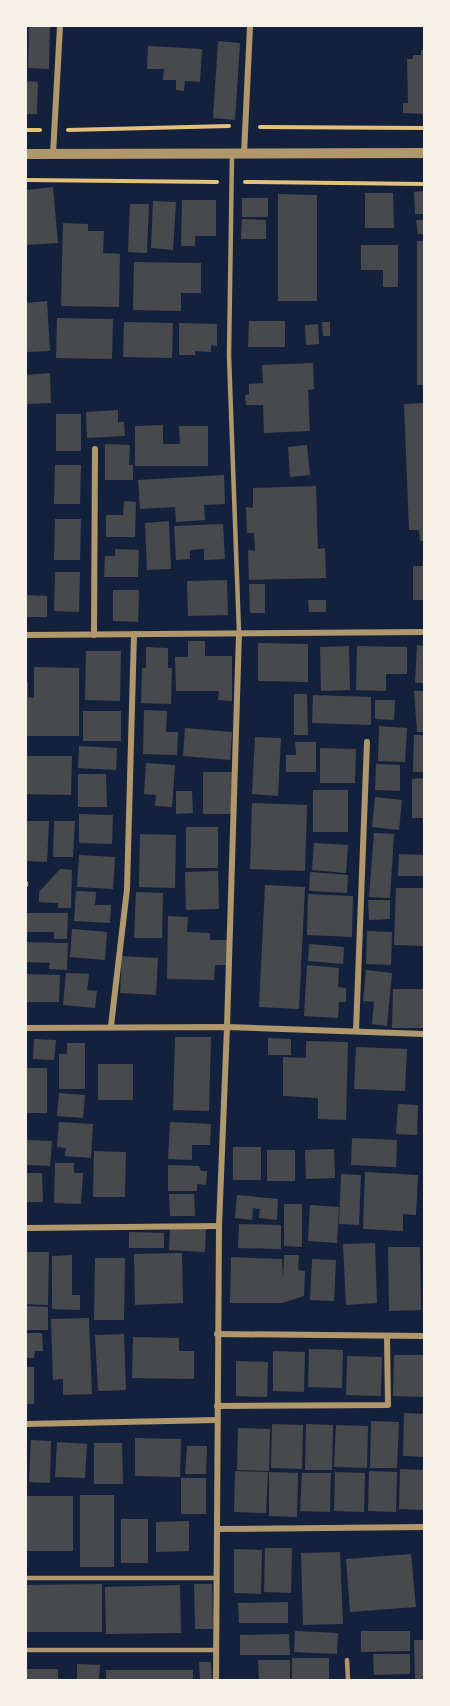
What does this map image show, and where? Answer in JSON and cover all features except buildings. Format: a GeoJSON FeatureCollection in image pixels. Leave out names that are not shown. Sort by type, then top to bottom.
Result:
{"type":"FeatureCollection","features":[{"type":"Feature","properties":{"kind":"street"},"geometry":{"type":"LineString","coordinates":[[52,154],[60,26]]}},
{"type":"Feature","properties":{"kind":"street"},"geometry":{"type":"LineString","coordinates":[[238,154],[245,126],[250,26]]}},
{"type":"Feature","properties":{"kind":"street"},"geometry":{"type":"LineString","coordinates":[[26,154],[424,153]]}},
{"type":"Feature","properties":{"kind":"street"},"geometry":{"type":"LineString","coordinates":[[94,634],[95,449]]}},
{"type":"Feature","properties":{"kind":"street"},"geometry":{"type":"LineString","coordinates":[[26,635],[424,632]]}},
{"type":"Feature","properties":{"kind":"street"},"geometry":{"type":"LineString","coordinates":[[216,1680],[219,1226],[239,633]]}},
{"type":"Feature","properties":{"kind":"street"},"geometry":{"type":"LineString","coordinates":[[111,1026],[127,889],[134,634]]}},
{"type":"Feature","properties":{"kind":"street"},"geometry":{"type":"LineString","coordinates":[[356,1031],[367,742]]}},
{"type":"Feature","properties":{"kind":"street"},"geometry":{"type":"LineString","coordinates":[[26,1028],[227,1027],[424,1034]]}},
{"type":"Feature","properties":{"kind":"street"},"geometry":{"type":"LineString","coordinates":[[26,1228],[219,1226]]}},
{"type":"Feature","properties":{"kind":"street"},"geometry":{"type":"LineString","coordinates":[[218,1334],[424,1336]]}},
{"type":"Feature","properties":{"kind":"street"},"geometry":{"type":"LineString","coordinates":[[217,1406],[388,1405],[387,1336]]}},
{"type":"Feature","properties":{"kind":"street"},"geometry":{"type":"LineString","coordinates":[[26,1424],[217,1420]]}},
{"type":"Feature","properties":{"kind":"street"},"geometry":{"type":"LineString","coordinates":[[218,1529],[424,1527]]}},
{"type":"Feature","properties":{"kind":"lane"},"geometry":{"type":"LineString","coordinates":[[238,154],[229,356],[239,633]]}},
{"type":"Feature","properties":{"kind":"lane"},"geometry":{"type":"LineString","coordinates":[[26,1578],[216,1578]]}},
{"type":"Feature","properties":{"kind":"lane"},"geometry":{"type":"LineString","coordinates":[[26,1650],[216,1650]]}},
{"type":"Feature","properties":{"kind":"lane"},"geometry":{"type":"LineString","coordinates":[[347,1660],[348,1680]]}},
{"type":"Feature","properties":{"kind":"path"},"geometry":{"type":"LineString","coordinates":[[26,130],[245,126],[424,128]]}}]}
